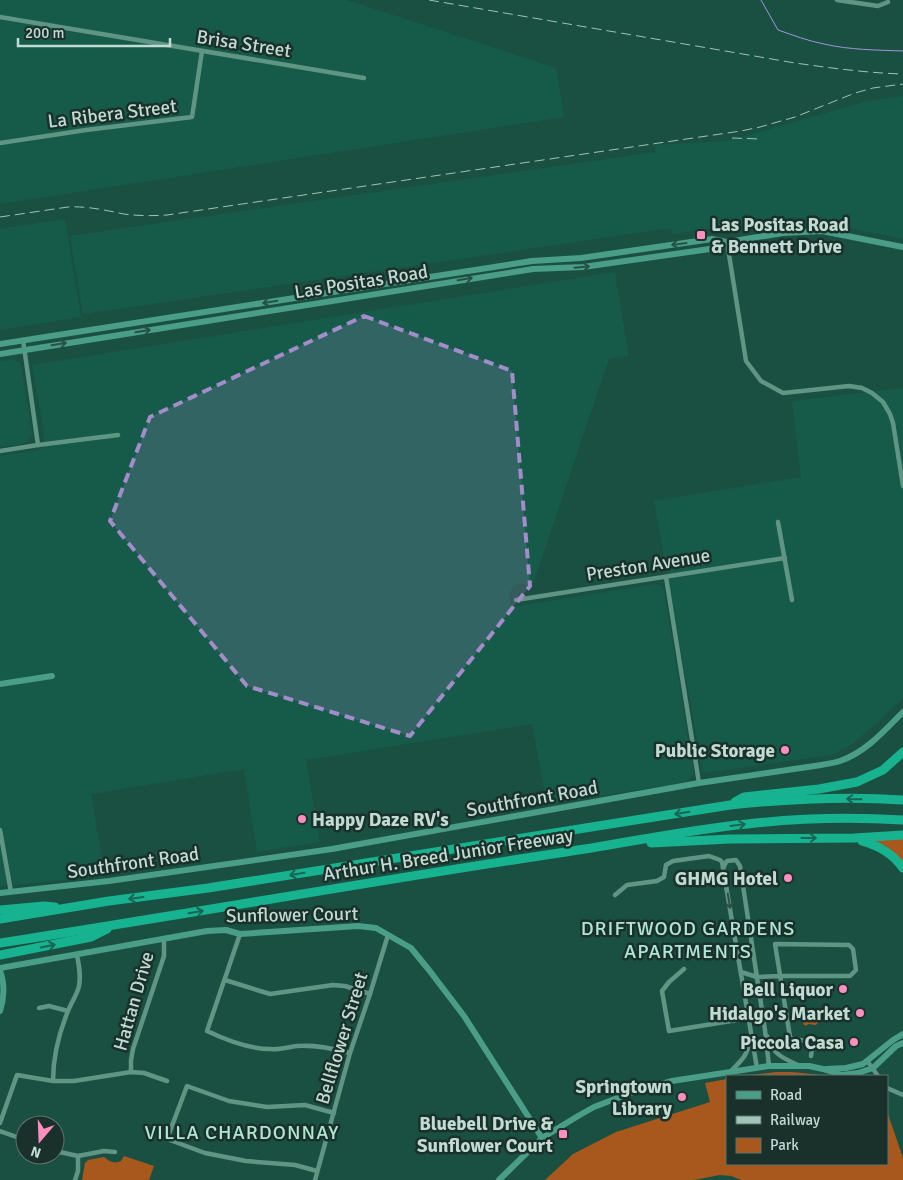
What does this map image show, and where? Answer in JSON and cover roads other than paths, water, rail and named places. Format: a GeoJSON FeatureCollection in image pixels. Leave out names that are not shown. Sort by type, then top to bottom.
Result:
{"type":"FeatureCollection","features":[{"type":"Feature","properties":{"kind":"highway"},"geometry":{"type":"LineString","coordinates":[[730,805],[744,797],[819,789],[856,782],[883,770],[903,752]]}},
{"type":"Feature","properties":{"kind":"highway","name":"Arthur H. Breed Junior Freeway"},"geometry":{"type":"LineString","coordinates":[[0,919],[108,901],[228,885],[730,805],[794,800],[903,800]]}},
{"type":"Feature","properties":{"kind":"highway","name":"Arthur H. Breed Junior Freeway"},"geometry":{"type":"LineString","coordinates":[[0,943],[693,831],[794,820],[842,818],[903,820]]}},
{"type":"Feature","properties":{"kind":"highway"},"geometry":{"type":"LineString","coordinates":[[603,846],[730,839],[854,838],[903,835]]}},
{"type":"Feature","properties":{"kind":"highway"},"geometry":{"type":"LineString","coordinates":[[854,838],[882,848],[892,855],[903,868]]}},
{"type":"Feature","properties":{"kind":"highway"},"geometry":{"type":"LineString","coordinates":[[0,910],[44,906],[66,909]]}},
{"type":"Feature","properties":{"kind":"highway"},"geometry":{"type":"LineString","coordinates":[[0,955],[91,938],[114,926]]}},
{"type":"Feature","properties":{"kind":"street"},"geometry":{"type":"LineString","coordinates":[[837,0],[878,6],[888,2]]}},
{"type":"Feature","properties":{"kind":"street","name":"Brisa Street"},"geometry":{"type":"LineString","coordinates":[[0,17],[364,78]]}},
{"type":"Feature","properties":{"kind":"street","name":"La Ribera Street"},"geometry":{"type":"LineString","coordinates":[[0,143],[192,117],[202,52]]}},
{"type":"Feature","properties":{"kind":"street","name":"Las Positas Road"},"geometry":{"type":"LineString","coordinates":[[0,344],[532,261],[581,258],[712,239],[727,242],[783,233],[822,231],[903,247]]}},
{"type":"Feature","properties":{"kind":"street"},"geometry":{"type":"LineString","coordinates":[[727,242],[746,361],[761,381],[783,393],[849,386],[862,388],[872,393],[883,402],[893,423],[903,486]]}},
{"type":"Feature","properties":{"kind":"street","name":"Las Positas Road"},"geometry":{"type":"LineString","coordinates":[[0,354],[533,269],[582,267],[717,248],[727,242]]}},
{"type":"Feature","properties":{"kind":"street"},"geometry":{"type":"LineString","coordinates":[[23,340],[38,445]]}},
{"type":"Feature","properties":{"kind":"street"},"geometry":{"type":"LineString","coordinates":[[0,451],[118,435]]}},
{"type":"Feature","properties":{"kind":"street"},"geometry":{"type":"LineString","coordinates":[[778,522],[792,600]]}},
{"type":"Feature","properties":{"kind":"street","name":"Preston Avenue"},"geometry":{"type":"LineString","coordinates":[[516,600],[785,558]]}},
{"type":"Feature","properties":{"kind":"street"},"geometry":{"type":"LineString","coordinates":[[666,577],[699,783]]}},
{"type":"Feature","properties":{"kind":"street"},"geometry":{"type":"LineString","coordinates":[[0,684],[52,676]]}},
{"type":"Feature","properties":{"kind":"street","name":"Southfront Road"},"geometry":{"type":"LineString","coordinates":[[0,894],[109,881],[332,849],[699,783],[821,765],[852,756],[866,747],[903,712]]}},
{"type":"Feature","properties":{"kind":"street"},"geometry":{"type":"LineString","coordinates":[[0,830],[11,892]]}},
{"type":"Feature","properties":{"kind":"street"},"geometry":{"type":"LineString","coordinates":[[615,895],[626,885],[657,881],[664,876],[666,865],[673,861],[709,856],[722,862],[757,1068]]}},
{"type":"Feature","properties":{"kind":"street"},"geometry":{"type":"LineString","coordinates":[[723,868],[728,861],[736,860],[740,866],[765,1030],[768,1066]]}},
{"type":"Feature","properties":{"kind":"street","name":"Sunflower Court"},"geometry":{"type":"LineString","coordinates":[[0,970],[207,931],[226,930],[240,934],[358,926],[376,928],[411,948],[429,970],[464,1016],[542,1138]]}},
{"type":"Feature","properties":{"kind":"street"},"geometry":{"type":"LineString","coordinates":[[240,934],[207,1031],[242,1045],[270,1050],[297,1046],[325,1046],[350,1053]]}},
{"type":"Feature","properties":{"kind":"street","name":"Bellflower Street"},"geometry":{"type":"LineString","coordinates":[[314,1180],[350,1053],[388,935]]}},
{"type":"Feature","properties":{"kind":"street","name":"Hattan Drive"},"geometry":{"type":"LineString","coordinates":[[131,1072],[133,1049],[164,956],[164,939]]}},
{"type":"Feature","properties":{"kind":"street"},"geometry":{"type":"LineString","coordinates":[[741,972],[757,977],[780,976],[850,976],[856,970],[853,949],[848,944],[775,944],[780,976],[790,1037],[827,1046]]}},
{"type":"Feature","properties":{"kind":"street"},"geometry":{"type":"LineString","coordinates":[[53,1081],[57,1047],[68,1011],[79,987],[80,973],[77,955]]}},
{"type":"Feature","properties":{"kind":"street"},"geometry":{"type":"LineString","coordinates":[[0,970],[3,979],[0,1011]]}},
{"type":"Feature","properties":{"kind":"street"},"geometry":{"type":"LineString","coordinates":[[684,970],[669,982],[662,991],[669,1031],[762,1016]]}},
{"type":"Feature","properties":{"kind":"street"},"geometry":{"type":"LineString","coordinates":[[224,980],[270,994],[333,985],[346,986],[370,994]]}},
{"type":"Feature","properties":{"kind":"street"},"geometry":{"type":"LineString","coordinates":[[39,1008],[49,1006],[68,1011]]}},
{"type":"Feature","properties":{"kind":"street"},"geometry":{"type":"LineString","coordinates":[[765,1030],[775,1052],[798,1065]]}},
{"type":"Feature","properties":{"kind":"street"},"geometry":{"type":"LineString","coordinates":[[730,1072],[746,1054],[751,1031]]}},
{"type":"Feature","properties":{"kind":"street"},"geometry":{"type":"LineString","coordinates":[[822,1069],[846,1068],[868,1062],[892,1040],[903,1034]]}},
{"type":"Feature","properties":{"kind":"street"},"geometry":{"type":"LineString","coordinates":[[811,1056],[813,1042]]}},
{"type":"Feature","properties":{"kind":"street"},"geometry":{"type":"LineString","coordinates":[[849,1075],[873,1068],[896,1046],[903,1042]]}},
{"type":"Feature","properties":{"kind":"street"},"geometry":{"type":"LineString","coordinates":[[868,1062],[877,1075]]}},
{"type":"Feature","properties":{"kind":"street"},"geometry":{"type":"LineString","coordinates":[[499,1180],[542,1138],[594,1107],[633,1092],[672,1081],[768,1066],[798,1065],[822,1069],[841,1075]]}},
{"type":"Feature","properties":{"kind":"street"},"geometry":{"type":"LineString","coordinates":[[0,1122],[17,1075],[53,1081],[74,1081],[131,1072],[144,1073],[167,1081]]}},
{"type":"Feature","properties":{"kind":"street"},"geometry":{"type":"LineString","coordinates":[[317,1171],[295,1165],[246,1161],[213,1155],[168,1139],[187,1086],[229,1101],[267,1107],[305,1105],[334,1113]]}},
{"type":"Feature","properties":{"kind":"street"},"geometry":{"type":"LineString","coordinates":[[888,1088],[903,1096]]}},
{"type":"Feature","properties":{"kind":"street"},"geometry":{"type":"LineString","coordinates":[[0,1131],[15,1136]]}},
{"type":"Feature","properties":{"kind":"street"},"geometry":{"type":"LineString","coordinates":[[65,1153],[78,1156],[104,1151],[115,1152]]}},
{"type":"Feature","properties":{"kind":"street"},"geometry":{"type":"LineString","coordinates":[[75,1180],[78,1171],[78,1156]]}},
{"type":"Feature","properties":{"kind":"waterway"},"geometry":{"type":"LineString","coordinates":[[761,0],[778,30],[834,46],[903,51]]}},
{"type":"Feature","properties":{"kind":"railway"},"geometry":{"type":"LineString","coordinates":[[429,0],[795,63],[903,74]]}},
{"type":"Feature","properties":{"kind":"railway"},"geometry":{"type":"LineString","coordinates":[[0,217],[68,207],[135,215],[167,215],[741,131],[795,117],[855,93],[873,88],[903,84]]}},
{"type":"Feature","properties":{"kind":"railway"},"geometry":{"type":"LineString","coordinates":[[732,138],[761,139]]}},
{"type":"Feature","properties":{"kind":"place","name":"Las Positas Road & Bennett Drive"},"geometry":{"type":"Point","coordinates":[701,235]}},
{"type":"Feature","properties":{"kind":"place","name":"Public Storage"},"geometry":{"type":"Point","coordinates":[785,750]}},
{"type":"Feature","properties":{"kind":"place","name":"Happy Daze RV's"},"geometry":{"type":"Point","coordinates":[302,819]}},
{"type":"Feature","properties":{"kind":"place","name":"GHMG Hotel"},"geometry":{"type":"Point","coordinates":[788,878]}},
{"type":"Feature","properties":{"kind":"place","name":"Bell Liquor"},"geometry":{"type":"Point","coordinates":[843,989]}},
{"type":"Feature","properties":{"kind":"place","name":"Hidalgo's Market"},"geometry":{"type":"Point","coordinates":[860,1013]}},
{"type":"Feature","properties":{"kind":"place","name":"Piccola Casa"},"geometry":{"type":"Point","coordinates":[854,1042]}},
{"type":"Feature","properties":{"kind":"place","name":"Springtown Library"},"geometry":{"type":"Point","coordinates":[682,1097]}},
{"type":"Feature","properties":{"kind":"place","name":"Bluebell Drive & Sunflower Court"},"geometry":{"type":"Point","coordinates":[563,1134]}},
{"type":"Feature","properties":{"kind":"district","name":"DRIFTWOOD GARDENS APARTMENTS"},"geometry":{"type":"Point","coordinates":[688,940]}},
{"type":"Feature","properties":{"kind":"district","name":"VILLA CHARDONNAY"},"geometry":{"type":"Point","coordinates":[242,1132]}}]}
